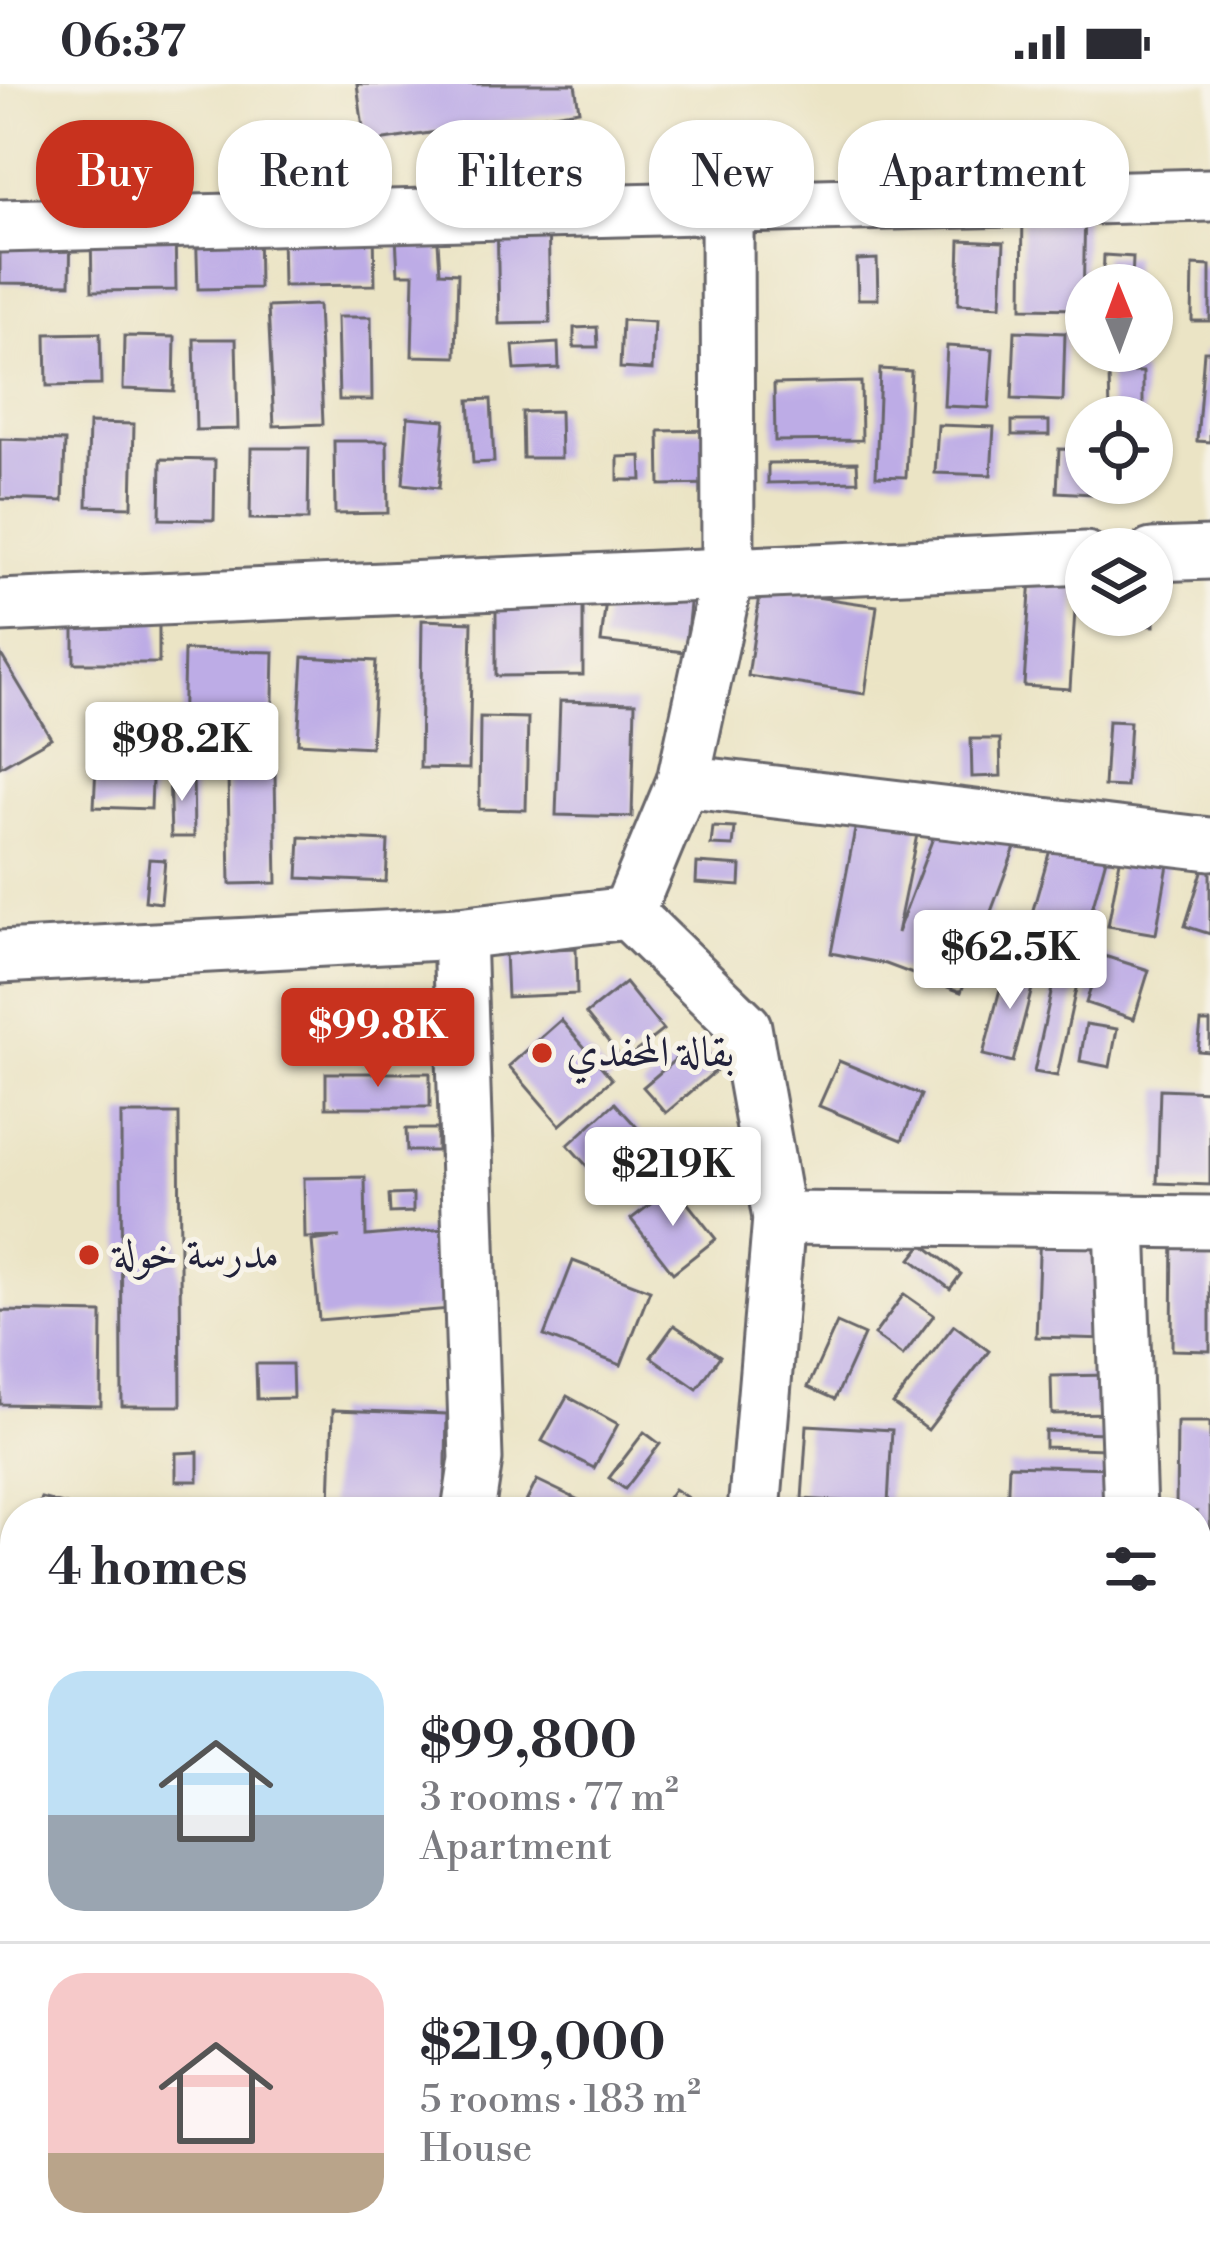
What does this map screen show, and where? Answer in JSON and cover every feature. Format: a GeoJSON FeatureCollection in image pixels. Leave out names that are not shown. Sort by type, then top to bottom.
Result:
{"type":"FeatureCollection","features":[{"type":"Feature","properties":{"kind":"street"},"geometry":{"type":"LineString","coordinates":[[814,202],[1210,195]]}},
{"type":"Feature","properties":{"kind":"street"},"geometry":{"type":"LineString","coordinates":[[0,226],[649,205]]}},
{"type":"Feature","properties":{"kind":"street"},"geometry":{"type":"LineString","coordinates":[[628,913],[683,781],[728,573],[727,228]]}},
{"type":"Feature","properties":{"kind":"street"},"geometry":{"type":"LineString","coordinates":[[1173,554],[1210,553]]}},
{"type":"Feature","properties":{"kind":"street"},"geometry":{"type":"LineString","coordinates":[[0,606],[1065,559]]}},
{"type":"Feature","properties":{"kind":"street"},"geometry":{"type":"LineString","coordinates":[[683,781],[1210,844]]}},
{"type":"Feature","properties":{"kind":"street"},"geometry":{"type":"LineString","coordinates":[[0,957],[459,933],[628,913]]}},
{"type":"Feature","properties":{"kind":"street"},"geometry":{"type":"LineString","coordinates":[[628,913],[746,1027],[778,1218],[755,1497]]}},
{"type":"Feature","properties":{"kind":"street"},"geometry":{"type":"LineString","coordinates":[[459,933],[476,1459],[470,1497]]}},
{"type":"Feature","properties":{"kind":"street"},"geometry":{"type":"LineString","coordinates":[[778,1218],[1210,1222]]}},
{"type":"Feature","properties":{"kind":"street"},"geometry":{"type":"LineString","coordinates":[[1120,1222],[1129,1497]]}},
{"type":"Feature","properties":{"kind":"building"},"geometry":{"type":"Polygon","coordinates":[[[357,84],[575,84],[579,110],[514,120],[416,120],[416,135],[392,139],[392,120],[362,120],[357,84]]]}},
{"type":"Feature","properties":{"kind":"building"},"geometry":{"type":"Polygon","coordinates":[[[416,197],[416,228],[437,228],[440,272],[458,273],[456,357],[412,356],[414,274],[398,274],[394,199],[416,197]]]}},
{"type":"Feature","properties":{"kind":"building"},"geometry":{"type":"Polygon","coordinates":[[[0,220],[36,221],[36,228],[71,228],[70,284],[0,283],[0,220]]]}},
{"type":"Feature","properties":{"kind":"building"},"geometry":{"type":"Polygon","coordinates":[[[196,222],[218,222],[218,228],[258,228],[259,288],[198,289],[196,222]]]}},
{"type":"Feature","properties":{"kind":"building"},"geometry":{"type":"Polygon","coordinates":[[[91,228],[175,228],[176,290],[92,291],[91,228]]]}},
{"type":"Feature","properties":{"kind":"building"},"geometry":{"type":"Polygon","coordinates":[[[374,228],[375,285],[283,286],[282,230],[374,228]]]}},
{"type":"Feature","properties":{"kind":"building"},"geometry":{"type":"Polygon","coordinates":[[[497,228],[548,228],[550,323],[499,324],[497,228]]]}},
{"type":"Feature","properties":{"kind":"building"},"geometry":{"type":"Polygon","coordinates":[[[1023,228],[1085,228],[1084,264],[1065,264],[1065,309],[1022,308],[1023,228]]]}},
{"type":"Feature","properties":{"kind":"building"},"geometry":{"type":"Polygon","coordinates":[[[960,240],[1004,242],[1001,306],[958,304],[960,240]]]}},
{"type":"Feature","properties":{"kind":"building"},"geometry":{"type":"Polygon","coordinates":[[[1104,255],[1133,257],[1133,264],[1104,264],[1104,255]]]}},
{"type":"Feature","properties":{"kind":"building"},"geometry":{"type":"Polygon","coordinates":[[[877,259],[878,299],[858,299],[857,260],[877,259]]]}},
{"type":"Feature","properties":{"kind":"building"},"geometry":{"type":"Polygon","coordinates":[[[1193,265],[1210,266],[1210,321],[1192,321],[1193,265]]]}},
{"type":"Feature","properties":{"kind":"building"},"geometry":{"type":"Polygon","coordinates":[[[318,305],[323,424],[274,426],[268,307],[318,305]]]}},
{"type":"Feature","properties":{"kind":"building"},"geometry":{"type":"Polygon","coordinates":[[[337,317],[371,317],[372,400],[339,400],[337,317]]]}},
{"type":"Feature","properties":{"kind":"building"},"geometry":{"type":"Polygon","coordinates":[[[622,320],[654,322],[652,370],[620,368],[622,320]]]}},
{"type":"Feature","properties":{"kind":"building"},"geometry":{"type":"Polygon","coordinates":[[[597,327],[598,347],[574,347],[574,328],[597,327]]]}},
{"type":"Feature","properties":{"kind":"building"},"geometry":{"type":"Polygon","coordinates":[[[1015,331],[1065,333],[1063,401],[1012,399],[1015,331]]]}},
{"type":"Feature","properties":{"kind":"building"},"geometry":{"type":"Polygon","coordinates":[[[100,333],[101,385],[47,386],[46,334],[100,333]]]}},
{"type":"Feature","properties":{"kind":"building"},"geometry":{"type":"Polygon","coordinates":[[[124,336],[175,337],[174,391],[123,389],[124,336]]]}},
{"type":"Feature","properties":{"kind":"building"},"geometry":{"type":"Polygon","coordinates":[[[194,339],[236,339],[238,429],[196,430],[194,339]]]}},
{"type":"Feature","properties":{"kind":"building"},"geometry":{"type":"Polygon","coordinates":[[[558,343],[559,368],[515,370],[513,346],[558,343]]]}},
{"type":"Feature","properties":{"kind":"building"},"geometry":{"type":"Polygon","coordinates":[[[947,346],[993,349],[989,408],[944,406],[947,346]]]}},
{"type":"Feature","properties":{"kind":"building"},"geometry":{"type":"Polygon","coordinates":[[[1204,351],[1210,351],[1210,442],[1197,441],[1204,351]]]}},
{"type":"Feature","properties":{"kind":"building"},"geometry":{"type":"Polygon","coordinates":[[[880,369],[911,371],[906,477],[876,476],[880,369]]]}},
{"type":"Feature","properties":{"kind":"building"},"geometry":{"type":"Polygon","coordinates":[[[1109,372],[1143,372],[1143,396],[1110,396],[1109,372]]]}},
{"type":"Feature","properties":{"kind":"building"},"geometry":{"type":"Polygon","coordinates":[[[861,382],[862,440],[775,441],[774,384],[861,382]]]}},
{"type":"Feature","properties":{"kind":"building"},"geometry":{"type":"Polygon","coordinates":[[[491,399],[494,462],[473,463],[469,400],[491,399]]]}},
{"type":"Feature","properties":{"kind":"building"},"geometry":{"type":"Polygon","coordinates":[[[560,411],[561,458],[523,458],[522,412],[560,411]]]}},
{"type":"Feature","properties":{"kind":"building"},"geometry":{"type":"Polygon","coordinates":[[[408,417],[445,420],[439,488],[403,484],[408,417]]]}},
{"type":"Feature","properties":{"kind":"building"},"geometry":{"type":"Polygon","coordinates":[[[1012,421],[1049,421],[1049,435],[1012,435],[1012,421]]]}},
{"type":"Feature","properties":{"kind":"building"},"geometry":{"type":"Polygon","coordinates":[[[89,423],[134,424],[132,507],[87,506],[89,423]]]}},
{"type":"Feature","properties":{"kind":"building"},"geometry":{"type":"Polygon","coordinates":[[[938,425],[994,427],[991,475],[935,473],[938,425]]]}},
{"type":"Feature","properties":{"kind":"building"},"geometry":{"type":"Polygon","coordinates":[[[717,430],[718,484],[660,485],[659,431],[717,430]]]}},
{"type":"Feature","properties":{"kind":"building"},"geometry":{"type":"Polygon","coordinates":[[[0,439],[65,441],[63,501],[0,499],[0,439]]]}},
{"type":"Feature","properties":{"kind":"building"},"geometry":{"type":"Polygon","coordinates":[[[334,441],[387,441],[388,513],[335,514],[334,441]]]}},
{"type":"Feature","properties":{"kind":"building"},"geometry":{"type":"Polygon","coordinates":[[[251,448],[309,448],[308,520],[250,519],[251,448]]]}},
{"type":"Feature","properties":{"kind":"building"},"geometry":{"type":"Polygon","coordinates":[[[1059,449],[1065,449],[1065,492],[1057,492],[1059,449]]]}},
{"type":"Feature","properties":{"kind":"building"},"geometry":{"type":"Polygon","coordinates":[[[641,456],[642,480],[618,480],[618,457],[641,456]]]}},
{"type":"Feature","properties":{"kind":"building"},"geometry":{"type":"Polygon","coordinates":[[[161,459],[215,460],[214,520],[160,519],[161,459]]]}},
{"type":"Feature","properties":{"kind":"building"},"geometry":{"type":"Polygon","coordinates":[[[857,462],[858,481],[768,483],[768,463],[857,462]]]}},
{"type":"Feature","properties":{"kind":"building"},"geometry":{"type":"Polygon","coordinates":[[[1032,561],[1065,563],[1065,636],[1073,636],[1070,689],[1024,686],[1032,561]]]}},
{"type":"Feature","properties":{"kind":"building"},"geometry":{"type":"Polygon","coordinates":[[[496,563],[583,564],[583,675],[496,676],[496,563]]]}},
{"type":"Feature","properties":{"kind":"building"},"geometry":{"type":"Polygon","coordinates":[[[610,566],[693,575],[685,652],[601,642],[610,566]]]}},
{"type":"Feature","properties":{"kind":"building"},"geometry":{"type":"Polygon","coordinates":[[[761,589],[877,606],[865,694],[748,676],[761,589]]]}},
{"type":"Feature","properties":{"kind":"building"},"geometry":{"type":"Polygon","coordinates":[[[74,612],[159,612],[159,663],[74,663],[74,612]]]}},
{"type":"Feature","properties":{"kind":"building"},"geometry":{"type":"Polygon","coordinates":[[[422,620],[472,622],[469,769],[420,768],[422,620]]]}},
{"type":"Feature","properties":{"kind":"building"},"geometry":{"type":"Polygon","coordinates":[[[184,650],[274,652],[272,742],[182,740],[184,650]]]}},
{"type":"Feature","properties":{"kind":"building"},"geometry":{"type":"Polygon","coordinates":[[[0,653],[51,738],[0,767],[0,653]]]}},
{"type":"Feature","properties":{"kind":"building"},"geometry":{"type":"Polygon","coordinates":[[[303,657],[376,661],[371,747],[298,743],[303,657]]]}},
{"type":"Feature","properties":{"kind":"building"},"geometry":{"type":"Polygon","coordinates":[[[560,701],[635,703],[632,817],[556,815],[560,701]]]}},
{"type":"Feature","properties":{"kind":"building"},"geometry":{"type":"Polygon","coordinates":[[[480,717],[528,718],[526,810],[479,809],[480,717]]]}},
{"type":"Feature","properties":{"kind":"building"},"geometry":{"type":"Polygon","coordinates":[[[1108,721],[1130,722],[1126,787],[1104,786],[1108,721]]]}},
{"type":"Feature","properties":{"kind":"building"},"geometry":{"type":"Polygon","coordinates":[[[98,724],[154,726],[151,809],[94,807],[98,724]]]}},
{"type":"Feature","properties":{"kind":"building"},"geometry":{"type":"Polygon","coordinates":[[[971,739],[1000,739],[1001,776],[972,777],[971,739]]]}},
{"type":"Feature","properties":{"kind":"building"},"geometry":{"type":"Polygon","coordinates":[[[169,771],[193,771],[194,837],[171,837],[169,771]]]}},
{"type":"Feature","properties":{"kind":"building"},"geometry":{"type":"Polygon","coordinates":[[[275,774],[277,883],[230,884],[228,775],[275,774]]]}},
{"type":"Feature","properties":{"kind":"building"},"geometry":{"type":"Polygon","coordinates":[[[861,799],[922,810],[897,933],[945,806],[1020,834],[961,992],[886,964],[831,953],[861,799]]]}},
{"type":"Feature","properties":{"kind":"building"},"geometry":{"type":"Polygon","coordinates":[[[1127,822],[1174,830],[1156,934],[1108,926],[1127,822]]]}},
{"type":"Feature","properties":{"kind":"building"},"geometry":{"type":"Polygon","coordinates":[[[1057,825],[1111,840],[1080,953],[1025,938],[1057,825]]]}},
{"type":"Feature","properties":{"kind":"building"},"geometry":{"type":"Polygon","coordinates":[[[713,827],[735,828],[733,846],[711,845],[713,827]]]}},
{"type":"Feature","properties":{"kind":"building"},"geometry":{"type":"Polygon","coordinates":[[[300,837],[388,841],[386,882],[298,878],[300,837]]]}},
{"type":"Feature","properties":{"kind":"building"},"geometry":{"type":"Polygon","coordinates":[[[1210,846],[1210,934],[1185,926],[1210,846]]]}},
{"type":"Feature","properties":{"kind":"building"},"geometry":{"type":"Polygon","coordinates":[[[149,859],[165,860],[161,903],[145,901],[149,859]]]}},
{"type":"Feature","properties":{"kind":"building"},"geometry":{"type":"Polygon","coordinates":[[[697,863],[741,866],[740,886],[696,883],[697,863]]]}},
{"type":"Feature","properties":{"kind":"building"},"geometry":{"type":"Polygon","coordinates":[[[576,948],[577,994],[507,997],[505,951],[576,948]]]}},
{"type":"Feature","properties":{"kind":"building"},"geometry":{"type":"Polygon","coordinates":[[[1101,955],[1149,970],[1134,1019],[1086,1003],[1101,955]]]}},
{"type":"Feature","properties":{"kind":"building"},"geometry":{"type":"Polygon","coordinates":[[[1007,962],[1037,969],[1013,1062],[983,1055],[1007,962]]]}},
{"type":"Feature","properties":{"kind":"building"},"geometry":{"type":"Polygon","coordinates":[[[1056,970],[1079,975],[1057,1076],[1034,1072],[1056,970]]]}},
{"type":"Feature","properties":{"kind":"building"},"geometry":{"type":"Polygon","coordinates":[[[625,983],[663,1030],[624,1061],[586,1014],[625,983]]]}},
{"type":"Feature","properties":{"kind":"building"},"geometry":{"type":"Polygon","coordinates":[[[561,1020],[612,1079],[560,1125],[509,1066],[561,1020]]]}},
{"type":"Feature","properties":{"kind":"building"},"geometry":{"type":"Polygon","coordinates":[[[1201,1022],[1210,1022],[1210,1052],[1198,1051],[1201,1022]]]}},
{"type":"Feature","properties":{"kind":"building"},"geometry":{"type":"Polygon","coordinates":[[[1086,1024],[1117,1029],[1110,1067],[1080,1061],[1086,1024]]]}},
{"type":"Feature","properties":{"kind":"building"},"geometry":{"type":"Polygon","coordinates":[[[697,1041],[719,1068],[666,1113],[643,1087],[697,1041]]]}},
{"type":"Feature","properties":{"kind":"building"},"geometry":{"type":"Polygon","coordinates":[[[839,1061],[921,1095],[902,1140],[819,1106],[839,1061]]]}},
{"type":"Feature","properties":{"kind":"building"},"geometry":{"type":"Polygon","coordinates":[[[326,1073],[430,1073],[430,1107],[326,1107],[326,1073]]]}},
{"type":"Feature","properties":{"kind":"building"},"geometry":{"type":"Polygon","coordinates":[[[1160,1089],[1210,1091],[1210,1185],[1157,1183],[1160,1089]]]}},
{"type":"Feature","properties":{"kind":"building"},"geometry":{"type":"Polygon","coordinates":[[[615,1103],[661,1154],[614,1196],[568,1145],[615,1103]]]}},
{"type":"Feature","properties":{"kind":"building"},"geometry":{"type":"Polygon","coordinates":[[[121,1114],[179,1114],[181,1406],[122,1406],[121,1114]]]}},
{"type":"Feature","properties":{"kind":"building"},"geometry":{"type":"Polygon","coordinates":[[[406,1129],[437,1129],[437,1151],[407,1151],[406,1129]]]}},
{"type":"Feature","properties":{"kind":"building"},"geometry":{"type":"Polygon","coordinates":[[[365,1177],[366,1236],[456,1228],[463,1308],[319,1320],[312,1241],[340,1237],[305,1238],[304,1178],[365,1177]]]}},
{"type":"Feature","properties":{"kind":"building"},"geometry":{"type":"Polygon","coordinates":[[[674,1186],[716,1239],[673,1273],[631,1219],[674,1186]]]}},
{"type":"Feature","properties":{"kind":"building"},"geometry":{"type":"Polygon","coordinates":[[[413,1194],[413,1212],[390,1213],[389,1195],[413,1194]]]}},
{"type":"Feature","properties":{"kind":"building"},"geometry":{"type":"Polygon","coordinates":[[[1041,1201],[1113,1204],[1109,1339],[1036,1337],[1041,1201]]]}},
{"type":"Feature","properties":{"kind":"building"},"geometry":{"type":"Polygon","coordinates":[[[1173,1219],[1210,1219],[1210,1351],[1172,1350],[1173,1219]]]}},
{"type":"Feature","properties":{"kind":"building"},"geometry":{"type":"Polygon","coordinates":[[[923,1244],[961,1274],[950,1289],[911,1259],[923,1244]]]}},
{"type":"Feature","properties":{"kind":"building"},"geometry":{"type":"Polygon","coordinates":[[[573,1261],[650,1290],[621,1365],[544,1336],[573,1261]]]}},
{"type":"Feature","properties":{"kind":"building"},"geometry":{"type":"Polygon","coordinates":[[[904,1294],[934,1315],[903,1356],[874,1335],[904,1294]]]}},
{"type":"Feature","properties":{"kind":"building"},"geometry":{"type":"Polygon","coordinates":[[[0,1311],[102,1313],[101,1406],[0,1404],[0,1311]]]}},
{"type":"Feature","properties":{"kind":"building"},"geometry":{"type":"Polygon","coordinates":[[[837,1323],[864,1335],[835,1399],[808,1387],[837,1323]]]}},
{"type":"Feature","properties":{"kind":"building"},"geometry":{"type":"Polygon","coordinates":[[[674,1325],[720,1356],[697,1389],[651,1357],[674,1325]]]}},
{"type":"Feature","properties":{"kind":"building"},"geometry":{"type":"Polygon","coordinates":[[[954,1325],[989,1351],[928,1430],[893,1404],[954,1325]]]}},
{"type":"Feature","properties":{"kind":"building"},"geometry":{"type":"Polygon","coordinates":[[[256,1364],[292,1364],[293,1398],[257,1399],[256,1364]]]}},
{"type":"Feature","properties":{"kind":"building"},"geometry":{"type":"Polygon","coordinates":[[[1114,1375],[1115,1413],[1052,1414],[1051,1376],[1114,1375]]]}},
{"type":"Feature","properties":{"kind":"building"},"geometry":{"type":"Polygon","coordinates":[[[567,1396],[618,1424],[594,1468],[542,1441],[567,1396]]]}},
{"type":"Feature","properties":{"kind":"building"},"geometry":{"type":"Polygon","coordinates":[[[333,1410],[447,1414],[445,1497],[330,1497],[333,1410]]]}},
{"type":"Feature","properties":{"kind":"building"},"geometry":{"type":"Polygon","coordinates":[[[1177,1422],[1210,1422],[1210,1497],[1176,1497],[1177,1422]]]}},
{"type":"Feature","properties":{"kind":"building"},"geometry":{"type":"Polygon","coordinates":[[[807,1425],[892,1430],[888,1497],[802,1497],[807,1425]]]}},
{"type":"Feature","properties":{"kind":"building"},"geometry":{"type":"Polygon","coordinates":[[[1045,1431],[1106,1433],[1105,1449],[1045,1447],[1045,1431]]]}},
{"type":"Feature","properties":{"kind":"building"},"geometry":{"type":"Polygon","coordinates":[[[644,1432],[660,1444],[625,1489],[609,1478],[644,1432]]]}},
{"type":"Feature","properties":{"kind":"building"},"geometry":{"type":"Polygon","coordinates":[[[198,1452],[198,1481],[176,1481],[176,1453],[198,1452]]]}},
{"type":"Feature","properties":{"kind":"building"},"geometry":{"type":"Polygon","coordinates":[[[1009,1465],[1109,1468],[1108,1497],[1008,1497],[1009,1465]]]}},
{"type":"Feature","properties":{"kind":"building"},"geometry":{"type":"Polygon","coordinates":[[[537,1480],[573,1497],[528,1497],[537,1480]]]}},
{"type":"Feature","properties":{"kind":"place","name":"بقالة المحفدي"},"geometry":{"type":"Point","coordinates":[542,1053]}},
{"type":"Feature","properties":{"kind":"place","name":"مدرسة خولة"},"geometry":{"type":"Point","coordinates":[89,1255]}}]}
